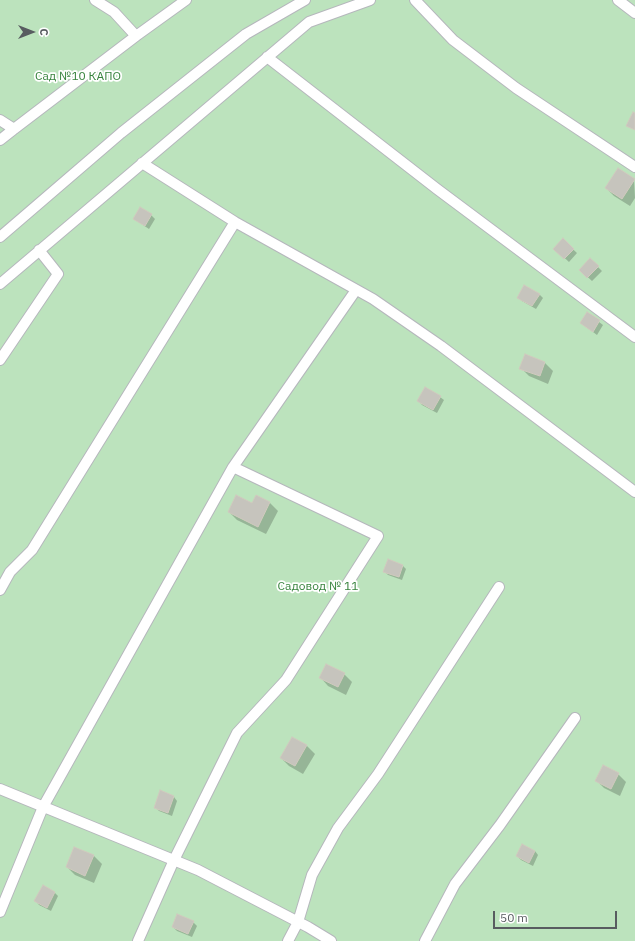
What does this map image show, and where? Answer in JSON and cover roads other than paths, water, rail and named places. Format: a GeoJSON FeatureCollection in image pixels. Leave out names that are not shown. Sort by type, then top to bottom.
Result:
{"type":"FeatureCollection","features":[{"type":"Feature","properties":{"kind":"lane"},"geometry":{"type":"LineString","coordinates":[[95,0],[114,12],[136,36]]}},
{"type":"Feature","properties":{"kind":"lane"},"geometry":{"type":"LineString","coordinates":[[0,140],[136,36],[186,0]]}},
{"type":"Feature","properties":{"kind":"lane"},"geometry":{"type":"LineString","coordinates":[[0,237],[121,133],[246,34],[305,0]]}},
{"type":"Feature","properties":{"kind":"lane"},"geometry":{"type":"LineString","coordinates":[[0,284],[308,22],[370,0]]}},
{"type":"Feature","properties":{"kind":"lane"},"geometry":{"type":"LineString","coordinates":[[415,0],[453,40],[516,88],[635,167]]}},
{"type":"Feature","properties":{"kind":"lane"},"geometry":{"type":"LineString","coordinates":[[618,0],[635,13]]}},
{"type":"Feature","properties":{"kind":"lane"},"geometry":{"type":"LineString","coordinates":[[267,57],[437,189],[635,337]]}},
{"type":"Feature","properties":{"kind":"lane"},"geometry":{"type":"LineString","coordinates":[[0,120],[14,129]]}},
{"type":"Feature","properties":{"kind":"lane"},"geometry":{"type":"LineString","coordinates":[[142,163],[235,222],[373,299],[440,346],[635,492]]}},
{"type":"Feature","properties":{"kind":"lane"},"geometry":{"type":"LineString","coordinates":[[0,590],[10,572],[32,550],[235,222]]}},
{"type":"Feature","properties":{"kind":"lane"},"geometry":{"type":"LineString","coordinates":[[0,360],[58,274],[39,250]]}},
{"type":"Feature","properties":{"kind":"lane"},"geometry":{"type":"LineString","coordinates":[[0,912],[43,807],[234,467],[356,290]]}},
{"type":"Feature","properties":{"kind":"lane"},"geometry":{"type":"LineString","coordinates":[[138,941],[174,860],[237,733],[286,680],[378,536],[234,467]]}},
{"type":"Feature","properties":{"kind":"lane"},"geometry":{"type":"LineString","coordinates":[[288,941],[298,922],[312,875],[338,828],[378,774],[499,587]]}},
{"type":"Feature","properties":{"kind":"lane"},"geometry":{"type":"LineString","coordinates":[[425,941],[455,884],[500,825],[575,718]]}},
{"type":"Feature","properties":{"kind":"lane"},"geometry":{"type":"LineString","coordinates":[[0,789],[198,870],[298,922],[331,941]]}},
{"type":"Feature","properties":{"kind":"park label","name":"Сад №10 КАПО"},"geometry":{"type":"Point","coordinates":[78,77]}},
{"type":"Feature","properties":{"kind":"park label","name":"Садовод № 11"},"geometry":{"type":"Point","coordinates":[318,587]}}]}
